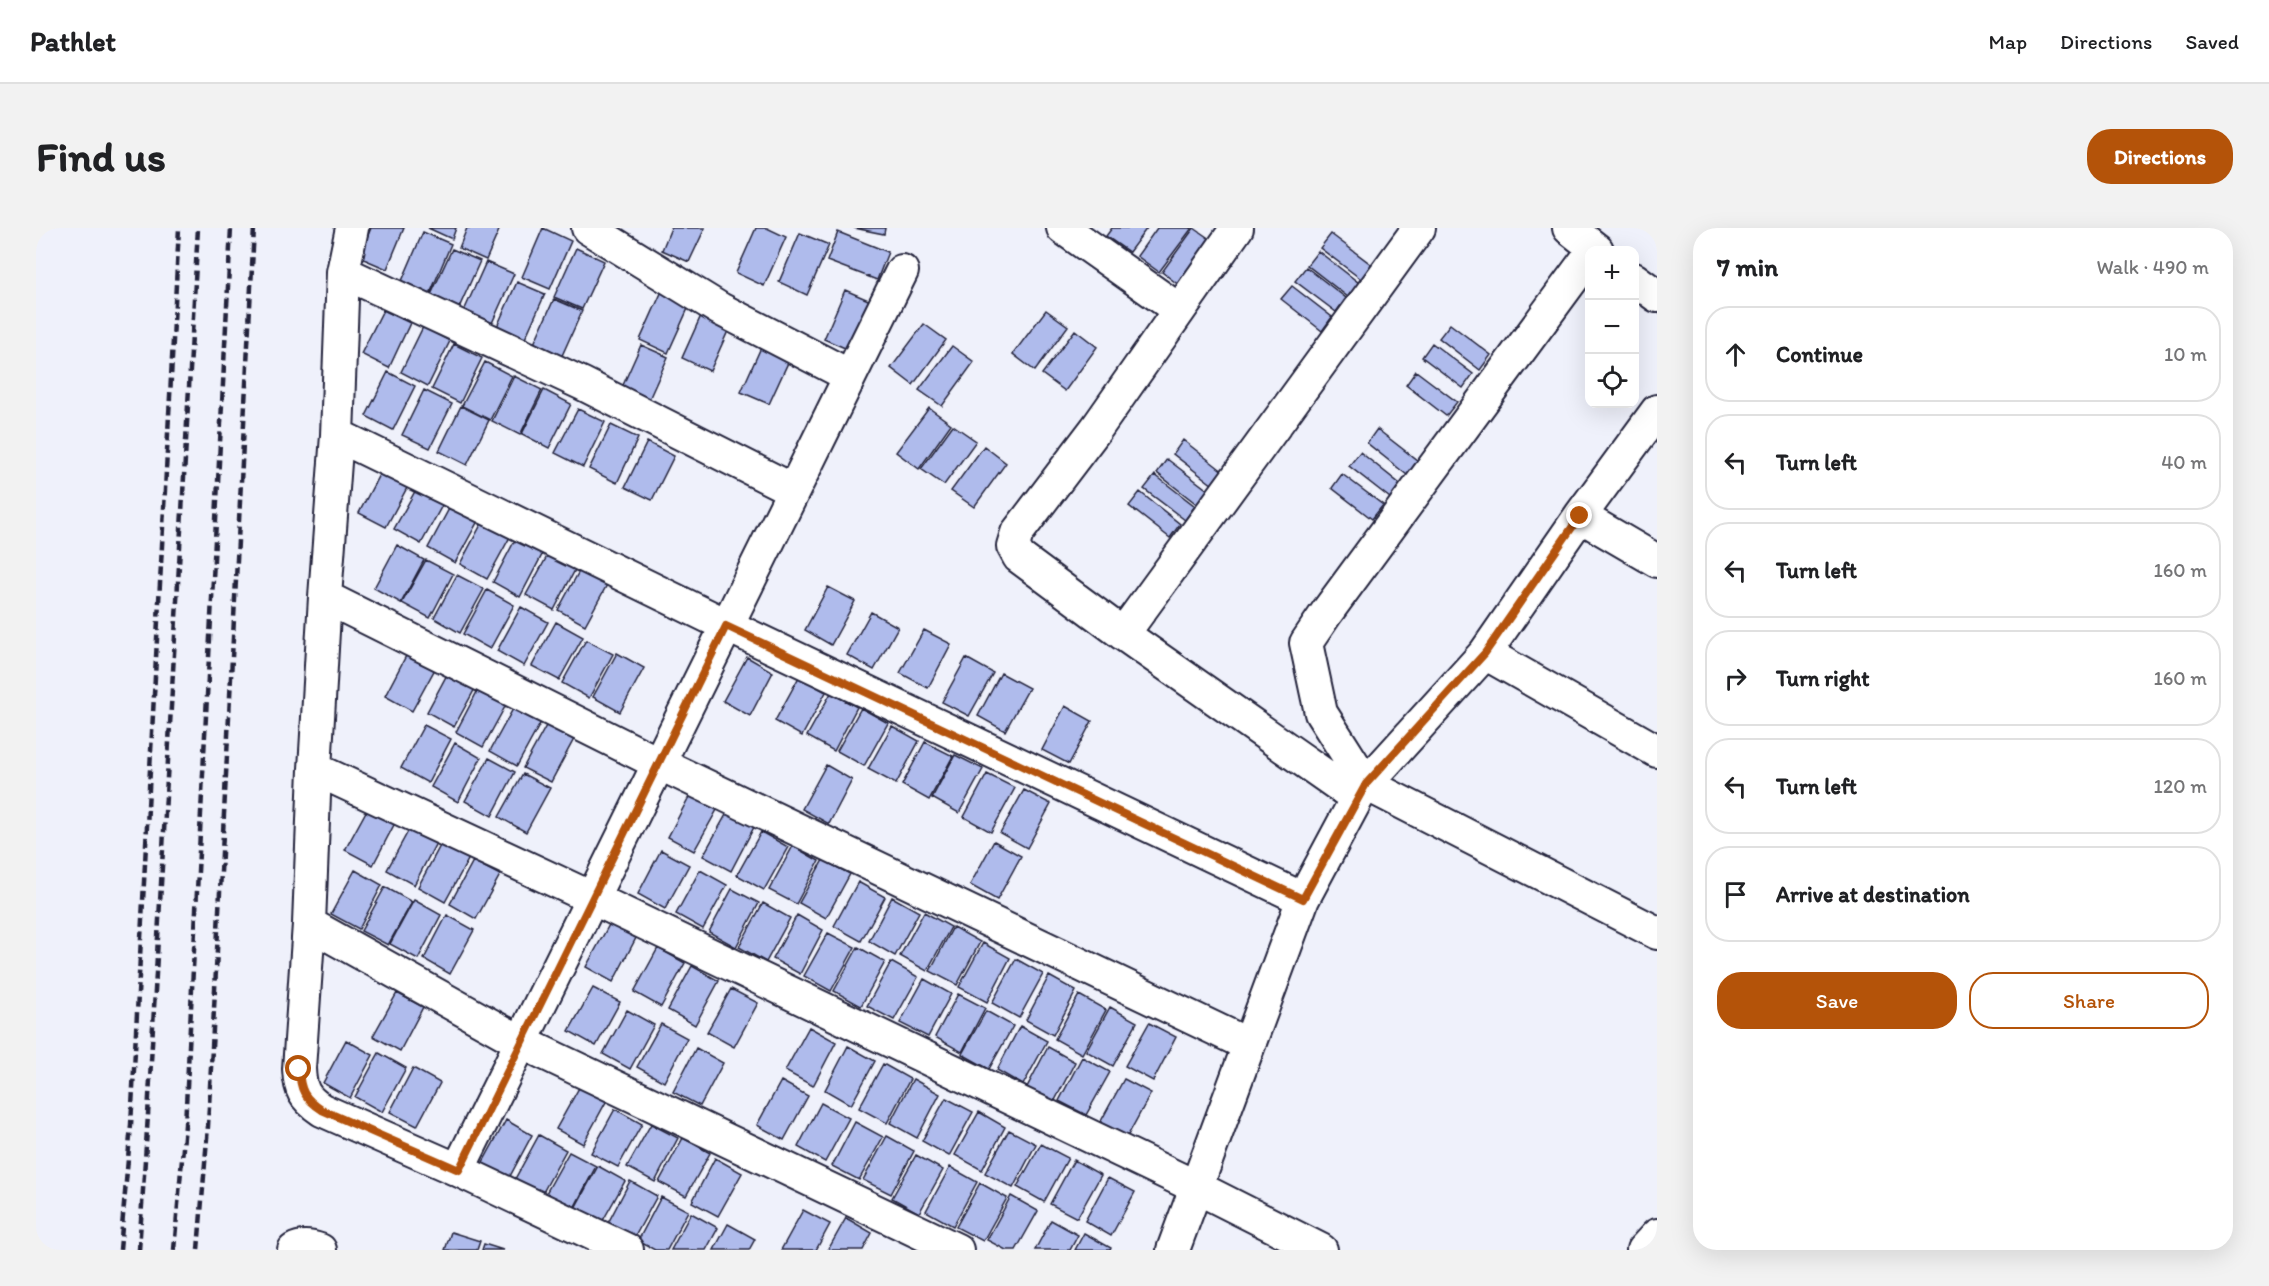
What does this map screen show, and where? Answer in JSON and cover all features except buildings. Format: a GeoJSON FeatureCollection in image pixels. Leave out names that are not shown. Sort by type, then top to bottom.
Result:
{"type":"FeatureCollection","features":[{"type":"Feature","properties":{"kind":"street"},"geometry":{"type":"LineString","coordinates":[[352,228],[343,272],[337,435],[315,769],[300,1084],[308,1101],[322,1110],[459,1170],[627,1250]]}},
{"type":"Feature","properties":{"kind":"street"},"geometry":{"type":"LineString","coordinates":[[588,228],[720,309],[850,376]]}},
{"type":"Feature","properties":{"kind":"street"},"geometry":{"type":"LineString","coordinates":[[1063,228],[1179,310]]}},
{"type":"Feature","properties":{"kind":"street"},"geometry":{"type":"LineString","coordinates":[[1237,228],[1096,429],[1017,532],[1013,546],[1019,557],[1123,634],[1361,791],[1657,933]]}},
{"type":"Feature","properties":{"kind":"street"},"geometry":{"type":"LineString","coordinates":[[1123,634],[1419,228]]}},
{"type":"Feature","properties":{"kind":"street"},"geometry":{"type":"LineString","coordinates":[[1569,228],[1589,246]]}},
{"type":"Feature","properties":{"kind":"street"},"geometry":{"type":"LineString","coordinates":[[1361,791],[1321,713],[1306,644],[1327,612],[1585,263]]}},
{"type":"Feature","properties":{"kind":"street"},"geometry":{"type":"LineString","coordinates":[[459,1170],[902,271]]}},
{"type":"Feature","properties":{"kind":"street"},"geometry":{"type":"LineString","coordinates":[[343,272],[583,384],[793,490]]}},
{"type":"Feature","properties":{"kind":"street"},"geometry":{"type":"LineString","coordinates":[[1639,282],[1657,296]]}},
{"type":"Feature","properties":{"kind":"street"},"geometry":{"type":"LineString","coordinates":[[1173,1250],[1303,899],[1361,791],[1485,653],[1580,516],[1657,411]]}},
{"type":"Feature","properties":{"kind":"street"},"geometry":{"type":"LineString","coordinates":[[337,435],[726,626],[1303,899]]}},
{"type":"Feature","properties":{"kind":"street"},"geometry":{"type":"LineString","coordinates":[[1580,516],[1657,561]]}},
{"type":"Feature","properties":{"kind":"street"},"geometry":{"type":"LineString","coordinates":[[325,597],[658,763],[1249,1045]]}},
{"type":"Feature","properties":{"kind":"street"},"geometry":{"type":"LineString","coordinates":[[1485,653],[1657,751]]}},
{"type":"Feature","properties":{"kind":"street"},"geometry":{"type":"LineString","coordinates":[[315,769],[592,898],[1196,1187],[1321,1250]]}},
{"type":"Feature","properties":{"kind":"street"},"geometry":{"type":"LineString","coordinates":[[309,924],[522,1042],[957,1250]]}},
{"type":"Feature","properties":{"kind":"street"},"geometry":{"type":"LineString","coordinates":[[1643,1250],[1657,1235]]}},
{"type":"Feature","properties":{"kind":"street"},"geometry":{"type":"LineString","coordinates":[[294,1250],[298,1247],[312,1247],[320,1250]]}},
{"type":"Feature","properties":{"kind":"railway"},"geometry":{"type":"LineString","coordinates":[[120,1250],[131,1125],[179,228]]}},
{"type":"Feature","properties":{"kind":"railway"},"geometry":{"type":"LineString","coordinates":[[139,1250],[198,228]]}},
{"type":"Feature","properties":{"kind":"railway"},"geometry":{"type":"LineString","coordinates":[[174,1250],[185,1125],[231,228]]}},
{"type":"Feature","properties":{"kind":"railway"},"geometry":{"type":"LineString","coordinates":[[198,1250],[208,1126],[254,228]]}},
{"type":"Feature","properties":{"kind":"route"},"geometry":{"type":"LineString","coordinates":[[299,1069],[300,1084],[308,1101],[322,1110],[459,1170],[726,626],[1303,899],[1366,784],[1485,653],[1580,516]]}}]}
